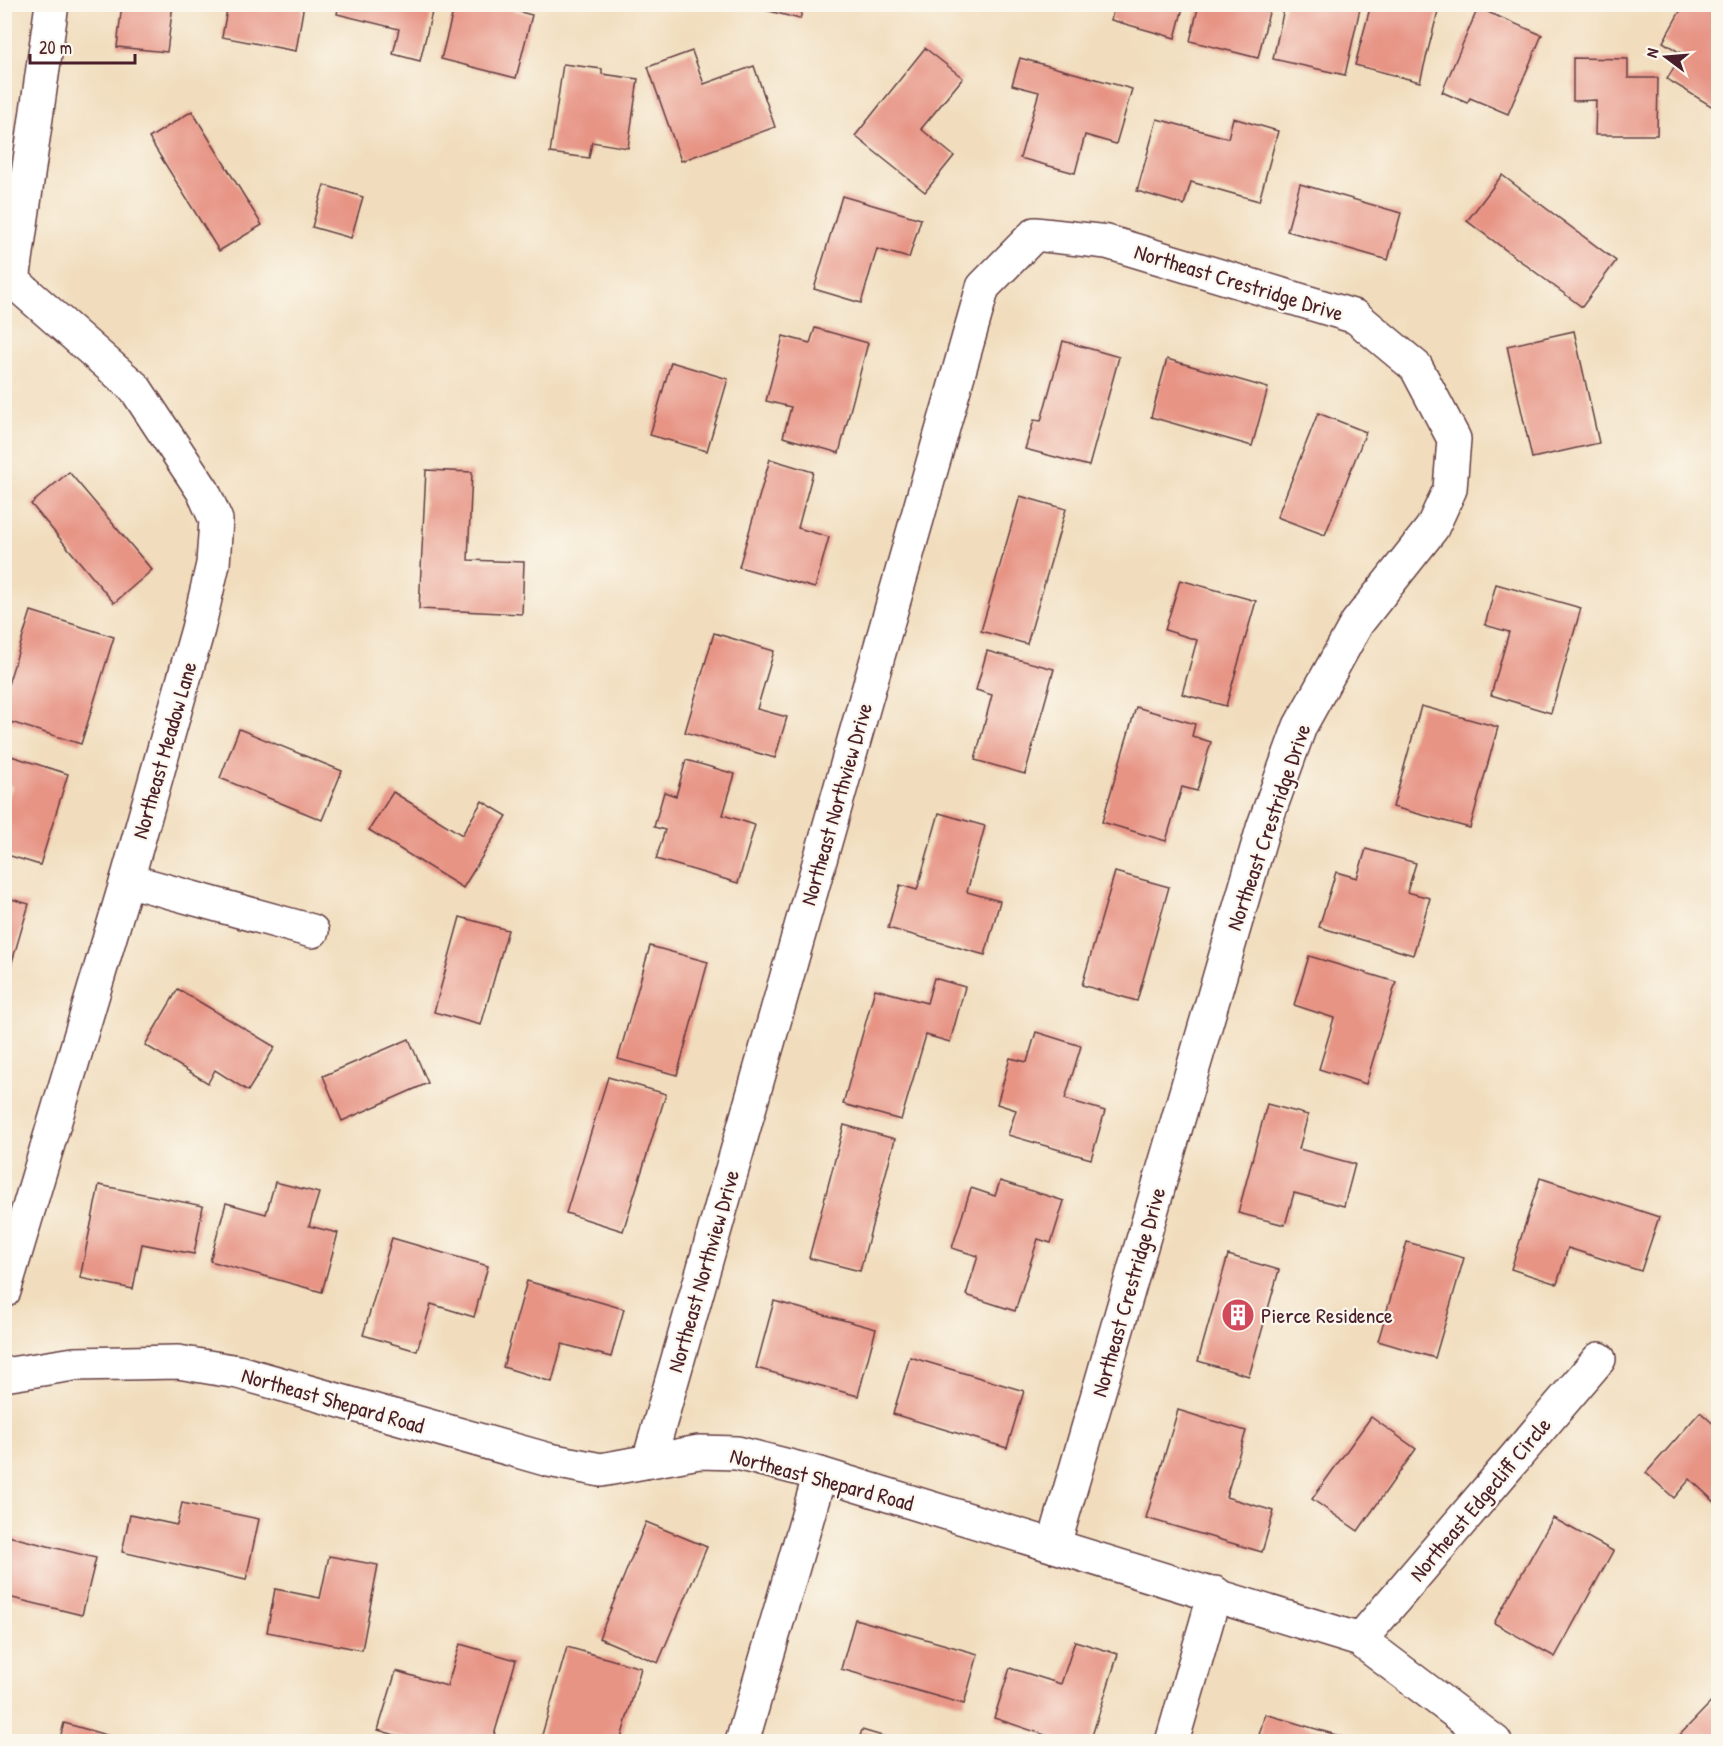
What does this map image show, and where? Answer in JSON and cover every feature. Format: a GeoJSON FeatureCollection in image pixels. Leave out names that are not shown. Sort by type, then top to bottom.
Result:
{"type":"FeatureCollection","features":[{"type":"Feature","properties":{"kind":"street"},"geometry":{"type":"LineString","coordinates":[[9,280],[52,4]]}},
{"type":"Feature","properties":{"kind":"street","name":"Northeast Northview Drive"},"geometry":{"type":"LineString","coordinates":[[649,1461],[983,288],[1035,234],[1107,242]]}},
{"type":"Feature","properties":{"kind":"street","name":"Northeast Crestridge Drive"},"geometry":{"type":"LineString","coordinates":[[1054,1545],[1263,828],[1300,726],[1357,623],[1432,528],[1450,489],[1454,439],[1416,367],[1356,317],[1107,242]]}},
{"type":"Feature","properties":{"kind":"street","name":"Northeast Meadow Lane"},"geometry":{"type":"LineString","coordinates":[[4,1291],[127,880],[198,629],[213,564],[216,520],[203,491],[135,388],[9,280]]}},
{"type":"Feature","properties":{"kind":"street"},"geometry":{"type":"LineString","coordinates":[[127,880],[312,931]]}},
{"type":"Feature","properties":{"kind":"street","name":"Northeast Edgecliff Circle"},"geometry":{"type":"LineString","coordinates":[[1360,1640],[1599,1359]]}},
{"type":"Feature","properties":{"kind":"street","name":"Northeast Shepard Road"},"geometry":{"type":"LineString","coordinates":[[4,1375],[74,1364],[178,1362],[238,1372],[549,1460],[602,1470],[699,1452],[737,1454],[820,1474],[1215,1593],[1360,1640],[1495,1742]]}},
{"type":"Feature","properties":{"kind":"street"},"geometry":{"type":"LineString","coordinates":[[742,1742],[820,1474]]}},
{"type":"Feature","properties":{"kind":"street"},"geometry":{"type":"LineString","coordinates":[[1172,1742],[1215,1593]]}},
{"type":"Feature","properties":{"kind":"building"},"geometry":{"type":"Polygon","coordinates":[[[122,4],[173,4],[167,52],[117,47],[122,4]]]}},
{"type":"Feature","properties":{"kind":"building"},"geometry":{"type":"Polygon","coordinates":[[[228,4],[304,4],[296,51],[222,37],[228,4]]]}},
{"type":"Feature","properties":{"kind":"building"},"geometry":{"type":"Polygon","coordinates":[[[339,4],[434,4],[420,61],[393,54],[399,29],[337,14],[339,4]]]}},
{"type":"Feature","properties":{"kind":"building"},"geometry":{"type":"Polygon","coordinates":[[[455,4],[489,4],[532,15],[516,78],[441,59],[455,4]]]}},
{"type":"Feature","properties":{"kind":"building"},"geometry":{"type":"Polygon","coordinates":[[[743,4],[804,4],[800,19],[743,4]]]}},
{"type":"Feature","properties":{"kind":"building"},"geometry":{"type":"Polygon","coordinates":[[[1115,4],[1184,4],[1175,38],[1111,20],[1115,4]]]}},
{"type":"Feature","properties":{"kind":"building"},"geometry":{"type":"Polygon","coordinates":[[[1199,4],[1271,4],[1258,58],[1190,41],[1199,4]]]}},
{"type":"Feature","properties":{"kind":"building"},"geometry":{"type":"Polygon","coordinates":[[[1285,4],[1361,4],[1345,75],[1273,59],[1285,4]]]}},
{"type":"Feature","properties":{"kind":"building"},"geometry":{"type":"Polygon","coordinates":[[[1371,4],[1431,4],[1439,7],[1420,82],[1355,65],[1371,4]]]}},
{"type":"Feature","properties":{"kind":"building"},"geometry":{"type":"Polygon","coordinates":[[[1684,4],[1714,4],[1718,7],[1718,104],[1716,109],[1667,79],[1682,54],[1663,42],[1684,4]]]}},
{"type":"Feature","properties":{"kind":"building"},"geometry":{"type":"Polygon","coordinates":[[[1478,8],[1542,35],[1508,114],[1470,98],[1467,103],[1442,92],[1478,8]]]}},
{"type":"Feature","properties":{"kind":"building"},"geometry":{"type":"Polygon","coordinates":[[[925,48],[963,78],[921,129],[954,156],[925,192],[855,136],[925,48]]]}},
{"type":"Feature","properties":{"kind":"building"},"geometry":{"type":"Polygon","coordinates":[[[692,51],[704,84],[754,66],[775,127],[681,161],[648,67],[692,51]]]}},
{"type":"Feature","properties":{"kind":"building"},"geometry":{"type":"Polygon","coordinates":[[[1020,58],[1132,89],[1116,144],[1085,135],[1075,173],[1020,158],[1039,92],[1012,85],[1020,58]]]}},
{"type":"Feature","properties":{"kind":"building"},"geometry":{"type":"Polygon","coordinates":[[[1573,58],[1628,59],[1628,78],[1658,78],[1657,135],[1595,135],[1596,100],[1573,101],[1573,58]]]}},
{"type":"Feature","properties":{"kind":"building"},"geometry":{"type":"Polygon","coordinates":[[[563,64],[602,69],[602,74],[638,79],[628,148],[592,142],[589,158],[550,153],[563,64]]]}},
{"type":"Feature","properties":{"kind":"building"},"geometry":{"type":"Polygon","coordinates":[[[192,111],[262,225],[219,251],[149,138],[192,111]]]}},
{"type":"Feature","properties":{"kind":"building"},"geometry":{"type":"Polygon","coordinates":[[[1233,118],[1278,131],[1259,201],[1191,182],[1184,205],[1137,191],[1157,119],[1228,138],[1233,118]]]}},
{"type":"Feature","properties":{"kind":"building"},"geometry":{"type":"Polygon","coordinates":[[[1502,175],[1616,261],[1582,307],[1467,221],[1502,175]]]}},
{"type":"Feature","properties":{"kind":"building"},"geometry":{"type":"Polygon","coordinates":[[[1300,184],[1401,213],[1388,260],[1287,231],[1300,184]]]}},
{"type":"Feature","properties":{"kind":"building"},"geometry":{"type":"Polygon","coordinates":[[[324,185],[363,197],[351,238],[312,227],[324,185]]]}},
{"type":"Feature","properties":{"kind":"building"},"geometry":{"type":"Polygon","coordinates":[[[842,196],[921,219],[909,258],[877,249],[861,303],[814,289],[842,196]]]}},
{"type":"Feature","properties":{"kind":"building"},"geometry":{"type":"Polygon","coordinates":[[[815,328],[868,343],[839,453],[783,437],[791,407],[766,401],[783,336],[810,343],[815,328]]]}},
{"type":"Feature","properties":{"kind":"building"},"geometry":{"type":"Polygon","coordinates":[[[1574,331],[1599,443],[1532,458],[1507,346],[1574,331]]]}},
{"type":"Feature","properties":{"kind":"building"},"geometry":{"type":"Polygon","coordinates":[[[1063,341],[1119,357],[1089,466],[1025,449],[1034,420],[1041,421],[1063,341]]]}},
{"type":"Feature","properties":{"kind":"building"},"geometry":{"type":"Polygon","coordinates":[[[1167,359],[1268,388],[1252,446],[1151,417],[1167,359]]]}},
{"type":"Feature","properties":{"kind":"building"},"geometry":{"type":"Polygon","coordinates":[[[671,362],[728,379],[707,451],[650,435],[671,362]]]}},
{"type":"Feature","properties":{"kind":"building"},"geometry":{"type":"Polygon","coordinates":[[[1318,413],[1366,432],[1325,535],[1277,517],[1318,413]]]}},
{"type":"Feature","properties":{"kind":"building"},"geometry":{"type":"Polygon","coordinates":[[[770,459],[813,472],[798,528],[829,537],[815,588],[739,567],[770,459]]]}},
{"type":"Feature","properties":{"kind":"building"},"geometry":{"type":"Polygon","coordinates":[[[426,470],[472,472],[468,560],[524,562],[522,614],[419,609],[426,470]]]}},
{"type":"Feature","properties":{"kind":"building"},"geometry":{"type":"Polygon","coordinates":[[[69,472],[152,570],[114,603],[31,504],[69,472]]]}},
{"type":"Feature","properties":{"kind":"building"},"geometry":{"type":"Polygon","coordinates":[[[1020,496],[1066,509],[1027,644],[981,631],[1020,496]]]}},
{"type":"Feature","properties":{"kind":"building"},"geometry":{"type":"Polygon","coordinates":[[[1180,580],[1256,601],[1226,706],[1182,694],[1197,640],[1165,630],[1180,580]]]}},
{"type":"Feature","properties":{"kind":"building"},"geometry":{"type":"Polygon","coordinates":[[[1496,584],[1581,608],[1551,713],[1491,695],[1509,632],[1485,625],[1496,584]]]}},
{"type":"Feature","properties":{"kind":"building"},"geometry":{"type":"Polygon","coordinates":[[[31,611],[114,637],[81,744],[4,720],[4,697],[31,611]]]}},
{"type":"Feature","properties":{"kind":"building"},"geometry":{"type":"Polygon","coordinates":[[[714,633],[774,651],[757,709],[787,717],[775,758],[685,732],[714,633]]]}},
{"type":"Feature","properties":{"kind":"building"},"geometry":{"type":"Polygon","coordinates":[[[987,651],[1054,669],[1025,774],[975,760],[992,695],[976,690],[987,651]]]}},
{"type":"Feature","properties":{"kind":"building"},"geometry":{"type":"Polygon","coordinates":[[[1421,706],[1498,727],[1470,828],[1393,807],[1421,706]]]}},
{"type":"Feature","properties":{"kind":"building"},"geometry":{"type":"Polygon","coordinates":[[[1136,707],[1195,724],[1192,736],[1211,742],[1197,791],[1182,787],[1166,841],[1102,822],[1136,707]]]}},
{"type":"Feature","properties":{"kind":"building"},"geometry":{"type":"Polygon","coordinates":[[[239,729],[342,771],[322,820],[220,778],[239,729]]]}},
{"type":"Feature","properties":{"kind":"building"},"geometry":{"type":"Polygon","coordinates":[[[8,755],[68,774],[40,865],[4,854],[4,811],[12,786],[4,784],[4,766],[8,755]]]}},
{"type":"Feature","properties":{"kind":"building"},"geometry":{"type":"Polygon","coordinates":[[[686,760],[735,774],[723,815],[755,825],[738,883],[656,859],[665,830],[654,827],[664,792],[676,796],[686,760]]]}},
{"type":"Feature","properties":{"kind":"building"},"geometry":{"type":"Polygon","coordinates":[[[393,792],[462,835],[482,801],[507,816],[463,888],[369,830],[393,792]]]}},
{"type":"Feature","properties":{"kind":"building"},"geometry":{"type":"Polygon","coordinates":[[[939,813],[985,826],[967,892],[1000,901],[985,955],[888,928],[900,885],[917,890],[939,813]]]}},
{"type":"Feature","properties":{"kind":"building"},"geometry":{"type":"Polygon","coordinates":[[[1366,849],[1416,863],[1407,892],[1430,898],[1413,955],[1319,927],[1336,872],[1357,878],[1366,849]]]}},
{"type":"Feature","properties":{"kind":"building"},"geometry":{"type":"Polygon","coordinates":[[[1115,872],[1169,887],[1137,1001],[1082,985],[1115,872]]]}},
{"type":"Feature","properties":{"kind":"building"},"geometry":{"type":"Polygon","coordinates":[[[4,897],[29,904],[5,986],[4,986],[4,897]]]}},
{"type":"Feature","properties":{"kind":"building"},"geometry":{"type":"Polygon","coordinates":[[[460,917],[508,930],[481,1025],[434,1012],[460,917]]]}},
{"type":"Feature","properties":{"kind":"building"},"geometry":{"type":"Polygon","coordinates":[[[650,946],[708,962],[677,1075],[618,1059],[650,946]]]}},
{"type":"Feature","properties":{"kind":"building"},"geometry":{"type":"Polygon","coordinates":[[[1309,956],[1396,982],[1366,1084],[1319,1069],[1334,1018],[1294,1005],[1309,956]]]}},
{"type":"Feature","properties":{"kind":"building"},"geometry":{"type":"Polygon","coordinates":[[[934,978],[965,987],[950,1042],[926,1035],[901,1120],[843,1104],[875,989],[927,1003],[934,978]]]}},
{"type":"Feature","properties":{"kind":"building"},"geometry":{"type":"Polygon","coordinates":[[[178,989],[275,1047],[248,1091],[215,1070],[208,1083],[145,1045],[178,989]]]}},
{"type":"Feature","properties":{"kind":"building"},"geometry":{"type":"Polygon","coordinates":[[[1036,1032],[1081,1046],[1065,1099],[1105,1111],[1091,1159],[1008,1135],[1016,1110],[997,1104],[1010,1058],[1027,1062],[1036,1032]]]}},
{"type":"Feature","properties":{"kind":"building"},"geometry":{"type":"Polygon","coordinates":[[[409,1039],[428,1083],[342,1121],[323,1076],[409,1039]]]}},
{"type":"Feature","properties":{"kind":"building"},"geometry":{"type":"Polygon","coordinates":[[[608,1077],[666,1094],[623,1231],[566,1213],[608,1077]]]}},
{"type":"Feature","properties":{"kind":"building"},"geometry":{"type":"Polygon","coordinates":[[[1267,1104],[1308,1115],[1299,1149],[1355,1164],[1344,1206],[1294,1193],[1285,1225],[1238,1213],[1267,1104]]]}},
{"type":"Feature","properties":{"kind":"building"},"geometry":{"type":"Polygon","coordinates":[[[844,1125],[895,1139],[860,1271],[809,1258],[844,1125]]]}},
{"type":"Feature","properties":{"kind":"building"},"geometry":{"type":"Polygon","coordinates":[[[1540,1178],[1659,1217],[1641,1271],[1568,1248],[1557,1284],[1511,1269],[1540,1178]]]}},
{"type":"Feature","properties":{"kind":"building"},"geometry":{"type":"Polygon","coordinates":[[[1000,1181],[1064,1201],[1051,1243],[1038,1239],[1015,1311],[966,1295],[978,1256],[952,1248],[971,1188],[995,1196],[1000,1181]]]}},
{"type":"Feature","properties":{"kind":"building"},"geometry":{"type":"Polygon","coordinates":[[[275,1182],[319,1193],[309,1226],[338,1233],[322,1292],[210,1261],[226,1203],[266,1214],[275,1182]]]}},
{"type":"Feature","properties":{"kind":"building"},"geometry":{"type":"Polygon","coordinates":[[[99,1185],[203,1206],[194,1254],[142,1244],[133,1289],[80,1278],[99,1185]]]}},
{"type":"Feature","properties":{"kind":"building"},"geometry":{"type":"Polygon","coordinates":[[[392,1238],[488,1266],[474,1317],[431,1304],[417,1351],[363,1335],[392,1238]]]}},
{"type":"Feature","properties":{"kind":"building"},"geometry":{"type":"Polygon","coordinates":[[[1407,1242],[1464,1258],[1435,1358],[1378,1341],[1407,1242]]]}},
{"type":"Feature","properties":{"kind":"building","name":"Pierce Residence"},"geometry":{"type":"Polygon","coordinates":[[[1228,1255],[1279,1270],[1249,1376],[1198,1361],[1228,1255]]]}},
{"type":"Feature","properties":{"kind":"building"},"geometry":{"type":"Polygon","coordinates":[[[527,1281],[624,1309],[611,1357],[562,1344],[552,1382],[503,1367],[527,1281]]]}},
{"type":"Feature","properties":{"kind":"building"},"geometry":{"type":"Polygon","coordinates":[[[774,1301],[876,1329],[858,1396],[756,1368],[774,1301]]]}},
{"type":"Feature","properties":{"kind":"building"},"geometry":{"type":"Polygon","coordinates":[[[910,1357],[1024,1391],[1007,1448],[893,1414],[910,1357]]]}},
{"type":"Feature","properties":{"kind":"building"},"geometry":{"type":"Polygon","coordinates":[[[1178,1410],[1246,1431],[1226,1497],[1274,1511],[1262,1552],[1146,1518],[1178,1410]]]}},
{"type":"Feature","properties":{"kind":"building"},"geometry":{"type":"Polygon","coordinates":[[[1700,1412],[1718,1428],[1718,1505],[1690,1479],[1674,1498],[1646,1473],[1700,1412]]]}},
{"type":"Feature","properties":{"kind":"building"},"geometry":{"type":"Polygon","coordinates":[[[1371,1417],[1416,1449],[1358,1531],[1312,1499],[1371,1417]]]}},
{"type":"Feature","properties":{"kind":"building"},"geometry":{"type":"Polygon","coordinates":[[[182,1503],[259,1519],[246,1580],[122,1552],[130,1515],[177,1525],[182,1503]]]}},
{"type":"Feature","properties":{"kind":"building"},"geometry":{"type":"Polygon","coordinates":[[[1553,1518],[1613,1551],[1555,1657],[1494,1623],[1553,1518]]]}},
{"type":"Feature","properties":{"kind":"building"},"geometry":{"type":"Polygon","coordinates":[[[646,1522],[707,1547],[658,1663],[599,1638],[646,1522]]]}},
{"type":"Feature","properties":{"kind":"building"},"geometry":{"type":"Polygon","coordinates":[[[4,1535],[96,1558],[82,1615],[4,1596],[4,1535]]]}},
{"type":"Feature","properties":{"kind":"building"},"geometry":{"type":"Polygon","coordinates":[[[329,1556],[378,1565],[362,1650],[267,1632],[275,1589],[320,1598],[329,1556]]]}},
{"type":"Feature","properties":{"kind":"building"},"geometry":{"type":"Polygon","coordinates":[[[855,1619],[978,1654],[964,1704],[841,1669],[855,1619]]]}},
{"type":"Feature","properties":{"kind":"building"},"geometry":{"type":"Polygon","coordinates":[[[1075,1641],[1118,1654],[1090,1742],[1066,1742],[994,1718],[1010,1668],[1061,1684],[1075,1641]]]}},
{"type":"Feature","properties":{"kind":"building"},"geometry":{"type":"Polygon","coordinates":[[[460,1644],[516,1660],[492,1742],[419,1742],[378,1730],[396,1671],[447,1686],[460,1644]]]}},
{"type":"Feature","properties":{"kind":"building"},"geometry":{"type":"Polygon","coordinates":[[[567,1647],[641,1668],[620,1742],[540,1742],[567,1647]]]}},
{"type":"Feature","properties":{"kind":"building"},"geometry":{"type":"Polygon","coordinates":[[[1718,1695],[1718,1742],[1673,1742],[1718,1695]]]}},
{"type":"Feature","properties":{"kind":"building"},"geometry":{"type":"Polygon","coordinates":[[[1265,1714],[1357,1741],[1357,1742],[1257,1742],[1265,1714]]]}},
{"type":"Feature","properties":{"kind":"building"},"geometry":{"type":"Polygon","coordinates":[[[64,1723],[110,1736],[108,1742],[59,1742],[64,1723]]]}},
{"type":"Feature","properties":{"kind":"building"},"geometry":{"type":"Polygon","coordinates":[[[862,1730],[899,1741],[899,1742],[858,1742],[862,1730]]]}},
{"type":"Feature","properties":{"kind":"place","name":"Pierce Residence"},"geometry":{"type":"Point","coordinates":[1238,1315]}}]}
